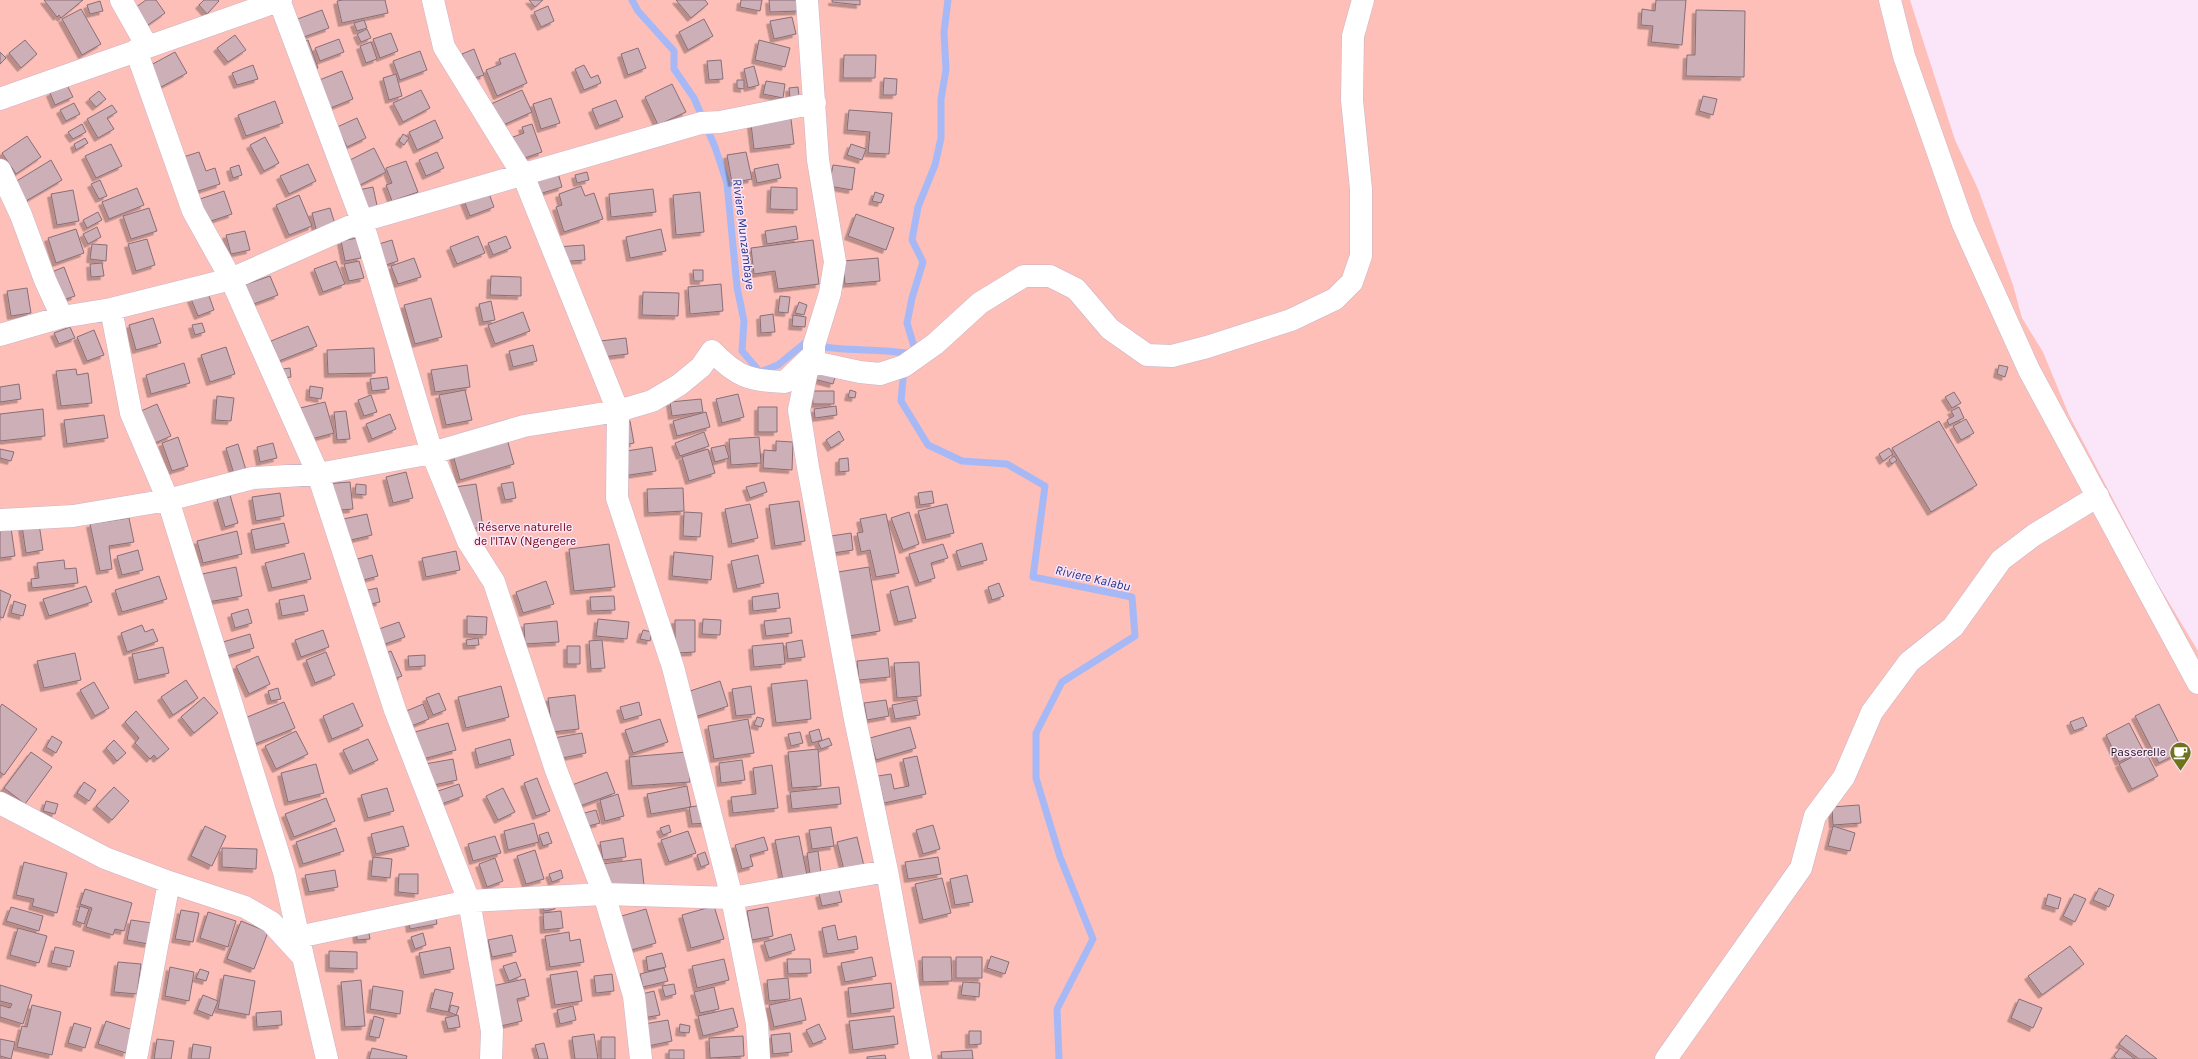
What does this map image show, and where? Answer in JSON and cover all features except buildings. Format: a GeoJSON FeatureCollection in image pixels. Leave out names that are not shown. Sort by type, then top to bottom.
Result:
{"type":"FeatureCollection","features":[{"type":"Feature","properties":{"kind":"street"},"geometry":{"type":"LineString","coordinates":[[121,0],[141,48],[193,212],[231,279],[318,474],[395,710],[469,902],[492,1031],[491,1059]]}},
{"type":"Feature","properties":{"kind":"street"},"geometry":{"type":"LineString","coordinates":[[0,99],[279,0],[362,221],[432,453],[468,541],[494,582],[556,770],[604,894],[634,996],[641,1059]]}},
{"type":"Feature","properties":{"kind":"street"},"geometry":{"type":"LineString","coordinates":[[433,0],[444,47],[523,175],[618,412],[617,498],[673,667],[732,898],[757,1024],[759,1059]]}},
{"type":"Feature","properties":{"kind":"street"},"geometry":{"type":"LineString","coordinates":[[807,0],[818,160],[835,262],[829,299],[799,410],[855,719],[887,871],[921,1059]]}},
{"type":"Feature","properties":{"kind":"street"},"geometry":{"type":"LineString","coordinates":[[814,350],[860,372],[880,374],[904,366],[935,344],[980,303],[1024,276],[1050,276],[1076,289],[1110,329],[1147,355],[1172,356],[1207,347],[1291,320],[1335,299],[1352,282],[1361,256],[1361,189],[1352,100],[1353,36],[1363,0]]}},
{"type":"Feature","properties":{"kind":"street"},"geometry":{"type":"LineString","coordinates":[[1890,0],[1904,56],[1963,224],[2029,370],[2198,683]]}},
{"type":"Feature","properties":{"kind":"street"},"geometry":{"type":"LineString","coordinates":[[0,335],[62,317],[111,309],[231,279],[362,221],[523,175],[710,122],[814,103]]}},
{"type":"Feature","properties":{"kind":"street"},"geometry":{"type":"LineString","coordinates":[[0,170],[22,215],[45,280],[62,317]]}},
{"type":"Feature","properties":{"kind":"street"},"geometry":{"type":"LineString","coordinates":[[111,309],[131,413],[168,500],[284,872],[300,947],[327,1059]]}},
{"type":"Feature","properties":{"kind":"street"},"geometry":{"type":"LineString","coordinates":[[0,520],[73,516],[168,500],[253,478],[318,474],[432,453],[524,426],[618,412],[652,401],[679,385],[701,367],[712,351],[728,368],[758,381],[785,382],[814,350]]}},
{"type":"Feature","properties":{"kind":"street"},"geometry":{"type":"LineString","coordinates":[[1666,1059],[1801,868],[1815,816],[1844,777],[1872,712],[1909,662],[1953,627],[2002,560],[2034,535],[2098,496]]}},
{"type":"Feature","properties":{"kind":"street"},"geometry":{"type":"LineString","coordinates":[[0,803],[105,858],[169,882],[245,907],[270,922],[300,947]]}},
{"type":"Feature","properties":{"kind":"street"},"geometry":{"type":"LineString","coordinates":[[300,947],[469,902],[604,894],[732,898],[887,871]]}},
{"type":"Feature","properties":{"kind":"street"},"geometry":{"type":"LineString","coordinates":[[136,1059],[169,882]]}},
{"type":"Feature","properties":{"kind":"green space","name":"Réserve naturelle de l'ITAV (Ngengere"},"geometry":{"type":"Polygon","coordinates":[[[0,0],[1910,0],[1955,140],[1978,189],[2013,285],[2022,318],[2043,352],[2069,415],[2156,581],[2198,651],[2198,1059],[0,1059],[0,0]]]}},
{"type":"Feature","properties":{"kind":"waterway","name":"Riviere Munzambaye"},"geometry":{"type":"LineString","coordinates":[[632,0],[638,11],[674,51],[674,69],[694,98],[715,147],[727,183],[737,287],[744,321],[742,351],[760,372],[778,365],[805,343],[830,348],[907,353]]}},
{"type":"Feature","properties":{"kind":"waterway"},"geometry":{"type":"LineString","coordinates":[[910,352],[915,350],[907,323],[912,298],[923,262],[912,240],[918,207],[935,165],[941,138],[941,99],[946,70],[944,32],[948,0]]}},
{"type":"Feature","properties":{"kind":"waterway","name":"Riviere Kalabu"},"geometry":{"type":"LineString","coordinates":[[904,369],[901,401],[928,445],[962,461],[1007,464],[1045,486],[1033,577],[1132,597],[1135,636],[1062,682],[1036,733],[1036,778],[1060,857],[1093,939],[1057,1009],[1059,1059]]}},
{"type":"Feature","properties":{"kind":"place","name":"Passerelle"},"geometry":{"type":"Point","coordinates":[2181,772]}}]}
